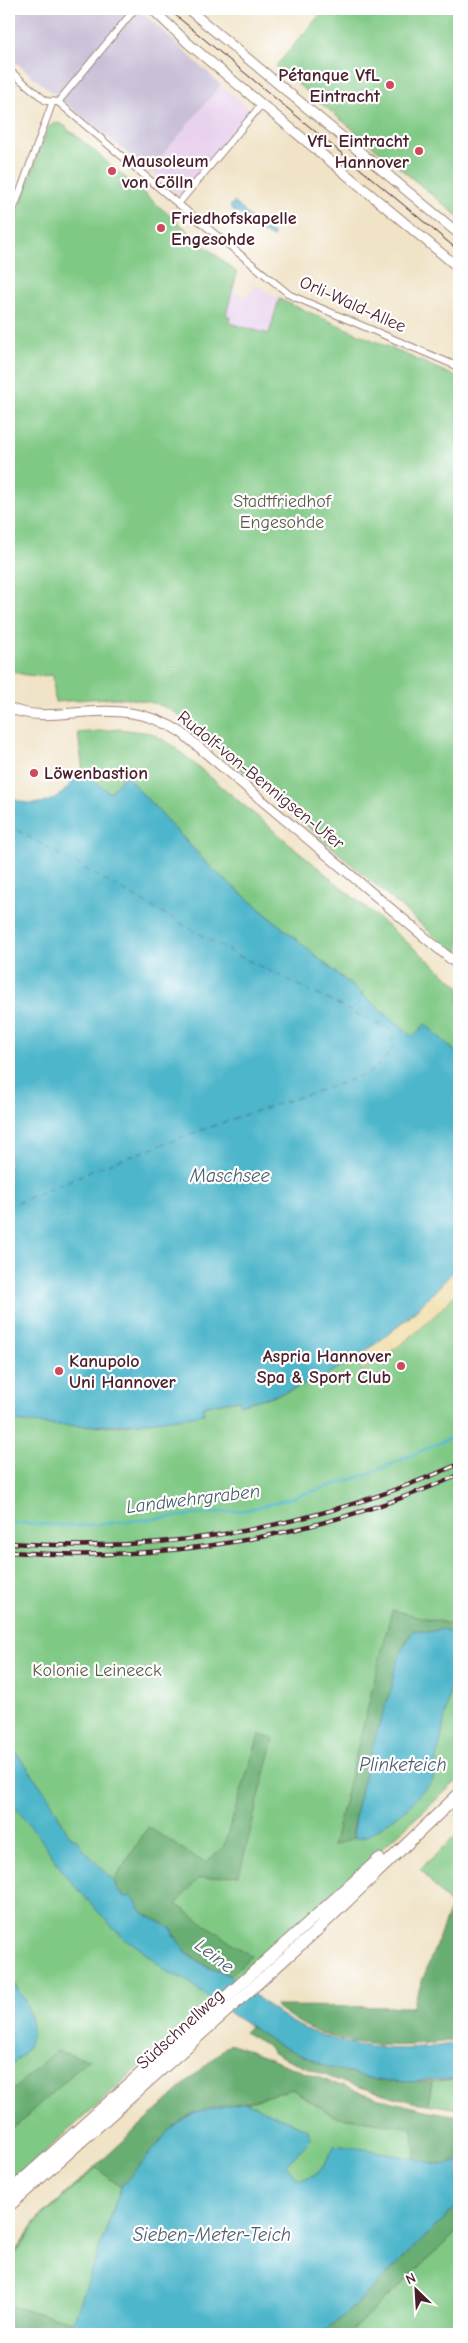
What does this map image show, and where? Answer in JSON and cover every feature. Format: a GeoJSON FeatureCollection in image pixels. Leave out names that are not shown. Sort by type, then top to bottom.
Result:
{"type":"FeatureCollection","features":[{"type":"Feature","properties":{"kind":"highway","name":"Südschnellweg"},"geometry":{"type":"LineString","coordinates":[[9,2192],[459,1786]]}},
{"type":"Feature","properties":{"kind":"highway","name":"Südschnellweg"},"geometry":{"type":"LineString","coordinates":[[9,2206],[289,1954],[459,1794]]}},
{"type":"Feature","properties":{"kind":"main road"},"geometry":{"type":"LineString","coordinates":[[152,9],[189,44],[459,268]]}},
{"type":"Feature","properties":{"kind":"main road"},"geometry":{"type":"LineString","coordinates":[[188,9],[459,234]]}},
{"type":"Feature","properties":{"kind":"main road","name":"Rudolf-von-Bennigsen-Ufer"},"geometry":{"type":"LineString","coordinates":[[9,708],[20,712],[43,715],[94,711],[128,712],[167,723],[182,733],[459,966]]}},
{"type":"Feature","properties":{"kind":"street"},"geometry":{"type":"LineString","coordinates":[[9,222],[56,102],[135,9]]}},
{"type":"Feature","properties":{"kind":"street","name":"Orli-Wald-Allee"},"geometry":{"type":"LineString","coordinates":[[9,70],[46,101],[56,102],[290,295],[459,367]]}},
{"type":"Feature","properties":{"kind":"street"},"geometry":{"type":"LineString","coordinates":[[178,204],[262,104]]}},
{"type":"Feature","properties":{"kind":"shaded area"},"geometry":{"type":"Polygon","coordinates":[[[9,9],[139,9],[221,85],[149,171],[9,57],[9,9]]]}},
{"type":"Feature","properties":{"kind":"shaded area"},"geometry":{"type":"Polygon","coordinates":[[[221,85],[253,111],[180,196],[149,171],[221,85]]]}},
{"type":"Feature","properties":{"kind":"shaded area"},"geometry":{"type":"Polygon","coordinates":[[[256,285],[279,299],[269,335],[229,323],[226,315],[233,290],[246,297],[256,285]]]}},
{"type":"Feature","properties":{"kind":"green space","name":"VfL Eintracht Hannover"},"geometry":{"type":"Polygon","coordinates":[[[322,9],[459,9],[459,217],[276,66],[323,11],[322,9]]]}},
{"type":"Feature","properties":{"kind":"green space","name":"Stadtfriedhof Engesohde"},"geometry":{"type":"Polygon","coordinates":[[[58,123],[65,126],[237,273],[226,315],[230,317],[229,323],[269,334],[279,299],[459,378],[459,957],[176,713],[162,706],[132,699],[101,698],[55,702],[53,675],[25,675],[9,669],[9,237],[43,140],[45,139],[46,130],[58,123]]]}},
{"type":"Feature","properties":{"kind":"green space"},"geometry":{"type":"Polygon","coordinates":[[[119,729],[151,733],[172,745],[459,986],[459,1055],[425,1025],[413,1037],[212,869],[125,775],[110,793],[83,772],[78,733],[119,729]]]}},
{"type":"Feature","properties":{"kind":"green space","name":"Kolonie Leineeck"},"geometry":{"type":"Polygon","coordinates":[[[459,1265],[459,1779],[9,2184],[9,2065],[23,2055],[17,1987],[9,1980],[9,1420],[56,1425],[117,1426],[204,1414],[203,1406],[239,1400],[240,1405],[292,1390],[321,1377],[365,1351],[405,1319],[459,1265]]]}},
{"type":"Feature","properties":{"kind":"green space"},"geometry":{"type":"Polygon","coordinates":[[[392,1610],[459,1626],[458,1649],[444,1630],[428,1632],[414,1630],[407,1639],[358,1802],[352,1830],[354,1838],[333,1846],[392,1610]]]}},
{"type":"Feature","properties":{"kind":"green space"},"geometry":{"type":"Polygon","coordinates":[[[259,1735],[274,1739],[239,1875],[198,1879],[176,1904],[251,1956],[230,1976],[204,1964],[188,1953],[176,1938],[172,1929],[143,1913],[132,1896],[125,1897],[117,1890],[114,1881],[148,1827],[205,1863],[223,1848],[259,1735]]]}},
{"type":"Feature","properties":{"kind":"green space"},"geometry":{"type":"Polygon","coordinates":[[[459,1833],[459,1915],[420,1869],[459,1833]]]}},
{"type":"Feature","properties":{"kind":"green space"},"geometry":{"type":"Polygon","coordinates":[[[451,1906],[459,1915],[459,2039],[404,2046],[365,2044],[328,2036],[311,2029],[275,2006],[412,2007],[451,1906]]]}},
{"type":"Feature","properties":{"kind":"green space"},"geometry":{"type":"Polygon","coordinates":[[[250,2026],[293,2050],[337,2068],[383,2079],[432,2082],[428,2104],[412,2102],[339,2081],[273,2053],[265,2044],[244,2032],[250,2026]]]}},
{"type":"Feature","properties":{"kind":"green space"},"geometry":{"type":"Polygon","coordinates":[[[230,2043],[371,2096],[429,2111],[459,2116],[459,2161],[444,2165],[415,2160],[413,2128],[334,2116],[292,2089],[246,2102],[195,2112],[173,2126],[121,2187],[96,2168],[39,2219],[9,2263],[9,2259],[38,2219],[230,2043]]]}},
{"type":"Feature","properties":{"kind":"green space"},"geometry":{"type":"Polygon","coordinates":[[[55,2051],[89,2059],[9,2132],[9,2094],[55,2051]]]}},
{"type":"Feature","properties":{"kind":"green space"},"geometry":{"type":"Polygon","coordinates":[[[459,2078],[459,2109],[428,2104],[432,2082],[459,2078]]]}},
{"type":"Feature","properties":{"kind":"green space"},"geometry":{"type":"Polygon","coordinates":[[[292,2089],[334,2116],[414,2128],[415,2160],[371,2150],[329,2155],[318,2173],[310,2177],[298,2179],[286,2165],[296,2154],[308,2130],[246,2102],[292,2089]]]}},
{"type":"Feature","properties":{"kind":"green space"},"geometry":{"type":"Polygon","coordinates":[[[96,2167],[121,2187],[74,2321],[9,2306],[9,2263],[39,2219],[96,2167]]]}},
{"type":"Feature","properties":{"kind":"green space"},"geometry":{"type":"Polygon","coordinates":[[[459,2204],[459,2230],[348,2334],[320,2334],[345,2315],[459,2204]]]}},
{"type":"Feature","properties":{"kind":"green space"},"geometry":{"type":"Polygon","coordinates":[[[459,2230],[459,2334],[348,2334],[459,2230]]]}},
{"type":"Feature","properties":{"kind":"green space"},"geometry":{"type":"Polygon","coordinates":[[[9,2306],[74,2321],[58,2334],[9,2334],[9,2306]]]}},
{"type":"Feature","properties":{"kind":"sand"},"geometry":{"type":"Polygon","coordinates":[[[459,1265],[459,1290],[414,1334],[390,1353],[362,1370],[356,1358],[410,1317],[459,1265]]]}},
{"type":"Feature","properties":{"kind":"water"},"geometry":{"type":"Polygon","coordinates":[[[234,202],[260,226],[262,225],[274,235],[273,238],[250,226],[243,216],[232,210],[230,206],[234,202]]]}},
{"type":"Feature","properties":{"kind":"water","name":"Maschsee"},"geometry":{"type":"Polygon","coordinates":[[[83,772],[110,793],[125,775],[212,869],[413,1037],[425,1024],[459,1055],[459,1265],[424,1302],[386,1336],[345,1365],[299,1387],[240,1405],[239,1400],[203,1406],[204,1414],[131,1424],[82,1426],[9,1420],[9,797],[31,803],[46,802],[60,795],[83,772]]]}},
{"type":"Feature","properties":{"kind":"water","name":"Plinketeich"},"geometry":{"type":"Polygon","coordinates":[[[444,1629],[456,1638],[458,1649],[433,1780],[407,1808],[388,1822],[366,1837],[354,1838],[354,1826],[361,1787],[392,1687],[393,1674],[399,1657],[414,1630],[428,1632],[444,1629]]]}},
{"type":"Feature","properties":{"kind":"water"},"geometry":{"type":"Polygon","coordinates":[[[9,1743],[50,1799],[70,1837],[77,1839],[84,1850],[114,1881],[117,1890],[125,1897],[132,1896],[143,1913],[172,1929],[181,1946],[196,1960],[231,1977],[269,2007],[299,2026],[328,2037],[365,2046],[403,2049],[441,2046],[459,2042],[459,2078],[409,2082],[376,2080],[328,2067],[279,2045],[220,2007],[183,1978],[170,1974],[138,1947],[123,1938],[102,1916],[65,1875],[40,1838],[9,1800],[9,1743]]]}},
{"type":"Feature","properties":{"kind":"water"},"geometry":{"type":"Polygon","coordinates":[[[9,1980],[16,1987],[27,2006],[32,2027],[28,2047],[20,2057],[9,2065],[9,1980]]]}},
{"type":"Feature","properties":{"kind":"water","name":"Sieben-Meter-Teich"},"geometry":{"type":"Polygon","coordinates":[[[246,2102],[308,2130],[311,2139],[286,2165],[298,2179],[313,2176],[318,2172],[325,2164],[335,2145],[371,2150],[443,2165],[459,2161],[459,2204],[345,2315],[320,2334],[58,2334],[74,2321],[121,2187],[173,2126],[195,2112],[246,2102]]]}},
{"type":"Feature","properties":{"kind":"waterway","name":"Landwehrgraben"},"geometry":{"type":"LineString","coordinates":[[9,1523],[79,1526],[246,1510],[369,1474],[459,1434]]}},
{"type":"Feature","properties":{"kind":"ferry route"},"geometry":{"type":"LineString","coordinates":[[9,823],[22,833],[235,954],[390,1030],[395,1045],[384,1060],[372,1071],[351,1080],[235,1118],[103,1166],[9,1206]]}},
{"type":"Feature","properties":{"kind":"tram line"},"geometry":{"type":"LineString","coordinates":[[168,9],[459,251]]}},
{"type":"Feature","properties":{"kind":"railway"},"geometry":{"type":"LineString","coordinates":[[9,1543],[126,1544],[183,1540],[239,1532],[295,1520],[350,1505],[405,1486],[459,1464]]}},
{"type":"Feature","properties":{"kind":"railway"},"geometry":{"type":"LineString","coordinates":[[9,1552],[125,1553],[182,1549],[239,1541],[295,1530],[350,1515],[405,1497],[459,1475]]}},
{"type":"Feature","properties":{"kind":"place","name":"Pétanque VfL Eintracht"},"geometry":{"type":"Point","coordinates":[390,85]}},
{"type":"Feature","properties":{"kind":"place","name":"VfL Eintracht Hannover"},"geometry":{"type":"Point","coordinates":[419,151]}},
{"type":"Feature","properties":{"kind":"place","name":"Mausoleum von Cölln"},"geometry":{"type":"Point","coordinates":[112,171]}},
{"type":"Feature","properties":{"kind":"place","name":"Friedhofskapelle Engesohde"},"geometry":{"type":"Point","coordinates":[161,228]}},
{"type":"Feature","properties":{"kind":"place","name":"Löwenbastion"},"geometry":{"type":"Point","coordinates":[34,773]}},
{"type":"Feature","properties":{"kind":"place","name":"Aspria Hannover Spa & Sport Club"},"geometry":{"type":"Point","coordinates":[401,1366]}},
{"type":"Feature","properties":{"kind":"place","name":"Kanupolo Uni Hannover"},"geometry":{"type":"Point","coordinates":[59,1371]}},
{"type":"Feature","properties":{"kind":"water label","name":"Leine"},"geometry":{"type":"Point","coordinates":[215,1955]}}]}
